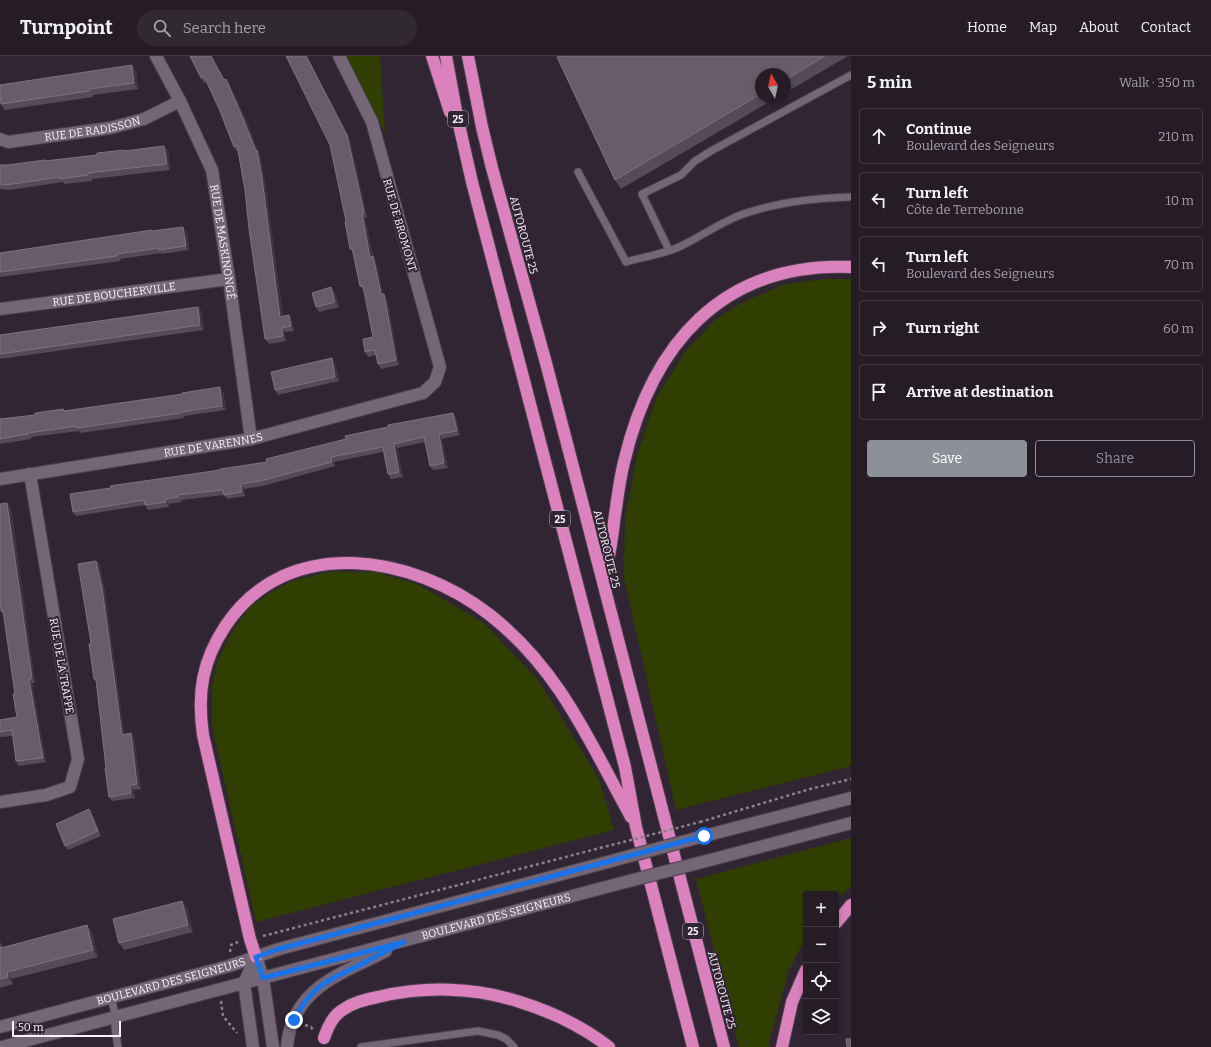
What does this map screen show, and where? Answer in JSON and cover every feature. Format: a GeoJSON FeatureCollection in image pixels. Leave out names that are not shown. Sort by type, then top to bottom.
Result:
{"type":"FeatureCollection","features":[{"type":"Feature","properties":{"kind":"highway"},"geometry":{"type":"LineString","coordinates":[[432,56],[472,182]]}},
{"type":"Feature","properties":{"kind":"highway","name":"25"},"geometry":{"type":"LineString","coordinates":[[446,56],[457,116],[472,182],[624,767],[636,827],[693,1047]]}},
{"type":"Feature","properties":{"kind":"highway","name":"AUTOROUTE 25"},"geometry":{"type":"LineString","coordinates":[[468,56],[486,147],[546,363],[724,1047]]}},
{"type":"Feature","properties":{"kind":"highway"},"geometry":{"type":"LineString","coordinates":[[604,586],[620,476],[628,445],[650,389],[671,352],[680,340],[697,321],[717,304],[736,291],[756,282],[781,273],[807,268],[821,266],[851,267]]}},
{"type":"Feature","properties":{"kind":"highway"},"geometry":{"type":"LineString","coordinates":[[256,957],[250,939],[206,749],[201,719],[201,689],[203,675],[214,645],[230,620],[244,604],[261,590],[284,575],[297,570],[310,566],[336,563],[363,564],[390,568],[424,578],[442,586],[466,598],[488,614],[524,646],[554,682],[583,728],[636,827]]}},
{"type":"Feature","properties":{"kind":"highway"},"geometry":{"type":"LineString","coordinates":[[839,919],[851,905]]}},
{"type":"Feature","properties":{"kind":"highway"},"geometry":{"type":"LineString","coordinates":[[782,1047],[792,1002],[803,977]]}},
{"type":"Feature","properties":{"kind":"highway"},"geometry":{"type":"LineString","coordinates":[[321,1040],[330,1023],[337,1014],[343,1009],[356,1003],[389,994],[443,990],[479,992],[537,1007],[572,1023],[609,1047]]}},
{"type":"Feature","properties":{"kind":"street","name":"RUE DE MASKINONGÉ"},"geometry":{"type":"LineString","coordinates":[[156,56],[180,100],[212,170],[251,439]]}},
{"type":"Feature","properties":{"kind":"street","name":"RUE DE BROMONT"},"geometry":{"type":"LineString","coordinates":[[339,56],[372,122],[440,367],[435,382],[423,393]]}},
{"type":"Feature","properties":{"kind":"street","name":"RUE DE RADISSON"},"geometry":{"type":"LineString","coordinates":[[0,139],[8,142],[110,128],[144,119],[180,100]]}},
{"type":"Feature","properties":{"kind":"street","name":"RUE DE BOUCHERVILLE"},"geometry":{"type":"LineString","coordinates":[[0,309],[229,279]]}},
{"type":"Feature","properties":{"kind":"street","name":"RUE DE VARENNES"},"geometry":{"type":"LineString","coordinates":[[0,479],[251,439],[423,393]]}},
{"type":"Feature","properties":{"kind":"street","name":"RUE DE LA TRAPPE"},"geometry":{"type":"LineString","coordinates":[[0,802],[46,795],[70,787],[78,759],[30,474]]}},
{"type":"Feature","properties":{"kind":"street","name":"BOULEVARD DES SEIGNEURS"},"geometry":{"type":"LineString","coordinates":[[0,1027],[229,966],[279,949],[851,798]]}},
{"type":"Feature","properties":{"kind":"street","name":"BOULEVARD DES SEIGNEURS"},"geometry":{"type":"LineString","coordinates":[[2,1047],[851,823]]}},
{"type":"Feature","properties":{"kind":"street"},"geometry":{"type":"LineString","coordinates":[[287,1047],[289,1032],[296,1016],[304,1002],[318,987],[332,977],[360,965],[404,942]]}},
{"type":"Feature","properties":{"kind":"street"},"geometry":{"type":"LineString","coordinates":[[256,957],[263,978],[273,1047]]}},
{"type":"Feature","properties":{"kind":"street"},"geometry":{"type":"LineString","coordinates":[[252,1047],[244,983],[256,957]]}},
{"type":"Feature","properties":{"kind":"lane"},"geometry":{"type":"LineString","coordinates":[[669,250],[642,194],[681,175],[695,161],[703,156],[851,75]]}},
{"type":"Feature","properties":{"kind":"lane"},"geometry":{"type":"LineString","coordinates":[[578,172],[626,262],[679,247],[728,221],[754,211],[792,202],[820,198],[851,197]]}},
{"type":"Feature","properties":{"kind":"lane"},"geometry":{"type":"LineString","coordinates":[[111,998],[116,1017],[115,1028],[118,1047]]}},
{"type":"Feature","properties":{"kind":"lane"},"geometry":{"type":"LineString","coordinates":[[361,1047],[478,1031],[506,1038],[514,1047]]}},
{"type":"Feature","properties":{"kind":"path"},"geometry":{"type":"LineString","coordinates":[[270,935],[700,822],[810,789],[851,779]]}},
{"type":"Feature","properties":{"kind":"path","name":"BOULEVARD DES SEIGNEURS"},"geometry":{"type":"LineString","coordinates":[[230,950],[231,945],[242,941]]}},
{"type":"Feature","properties":{"kind":"path"},"geometry":{"type":"LineString","coordinates":[[222,1006],[223,1016],[238,1035]]}},
{"type":"Feature","properties":{"kind":"path"},"geometry":{"type":"LineString","coordinates":[[301,1023],[311,1027],[321,1040]]}},
{"type":"Feature","properties":{"kind":"green space"},"geometry":{"type":"Polygon","coordinates":[[[344,56],[380,56],[385,133],[344,56]]]}},
{"type":"Feature","properties":{"kind":"green space"},"geometry":{"type":"Polygon","coordinates":[[[826,279],[851,279],[851,766],[676,810],[624,578],[625,520],[637,455],[657,396],[685,352],[715,320],[741,303],[785,284],[826,279]]]}},
{"type":"Feature","properties":{"kind":"green space"},"geometry":{"type":"Polygon","coordinates":[[[328,572],[376,572],[417,584],[484,623],[539,681],[599,779],[614,830],[256,922],[212,725],[212,686],[218,660],[234,629],[250,607],[270,593],[292,581],[328,572]]]}},
{"type":"Feature","properties":{"kind":"green space"},"geometry":{"type":"Polygon","coordinates":[[[851,838],[851,886],[839,898],[839,891],[803,891],[803,944],[789,970],[770,1039],[770,1047],[739,1047],[696,879],[851,838]]]}},
{"type":"Feature","properties":{"kind":"building"},"geometry":{"type":"Polygon","coordinates":[[[190,56],[211,56],[224,80],[226,79],[256,151],[257,150],[280,317],[289,315],[291,326],[282,328],[283,336],[265,339],[249,229],[245,190],[237,145],[234,147],[204,76],[201,78],[190,56]]]}},
{"type":"Feature","properties":{"kind":"building"},"geometry":{"type":"Polygon","coordinates":[[[286,56],[306,56],[347,135],[364,212],[362,213],[370,257],[373,256],[381,294],[384,294],[396,360],[378,364],[375,350],[365,352],[363,339],[373,337],[363,286],[360,286],[352,248],[350,249],[346,221],[330,145],[286,56]]]}},
{"type":"Feature","properties":{"kind":"building"},"geometry":{"type":"Polygon","coordinates":[[[825,56],[791,76],[791,68],[755,68],[755,98],[615,180],[557,57],[825,56]]]}},
{"type":"Feature","properties":{"kind":"building"},"geometry":{"type":"Polygon","coordinates":[[[132,65],[134,83],[1,104],[0,85],[132,65]]]}},
{"type":"Feature","properties":{"kind":"building"},"geometry":{"type":"Polygon","coordinates":[[[164,146],[167,164],[88,173],[88,175],[60,179],[60,177],[6,185],[0,184],[0,165],[97,155],[97,153],[164,146]]]}},
{"type":"Feature","properties":{"kind":"building"},"geometry":{"type":"Polygon","coordinates":[[[183,227],[186,246],[159,250],[159,248],[117,254],[117,256],[0,272],[0,253],[152,230],[183,227]]]}},
{"type":"Feature","properties":{"kind":"building"},"geometry":{"type":"Polygon","coordinates":[[[331,287],[335,302],[316,307],[312,293],[331,287]]]}},
{"type":"Feature","properties":{"kind":"building"},"geometry":{"type":"Polygon","coordinates":[[[198,307],[200,325],[0,354],[0,335],[198,307]]]}},
{"type":"Feature","properties":{"kind":"building"},"geometry":{"type":"Polygon","coordinates":[[[332,358],[335,377],[275,390],[271,372],[332,358]]]}},
{"type":"Feature","properties":{"kind":"building"},"geometry":{"type":"Polygon","coordinates":[[[220,387],[222,406],[77,428],[77,426],[28,433],[0,439],[0,419],[35,415],[35,413],[63,409],[64,411],[183,394],[182,393],[220,387]]]}},
{"type":"Feature","properties":{"kind":"building"},"geometry":{"type":"Polygon","coordinates":[[[453,413],[457,431],[439,434],[444,463],[430,466],[424,437],[394,444],[399,472],[388,474],[383,447],[331,457],[332,462],[260,481],[241,484],[242,492],[224,495],[223,490],[178,495],[178,497],[166,499],[166,502],[145,505],[144,500],[73,512],[70,494],[111,488],[110,486],[267,462],[266,459],[346,439],[345,436],[388,427],[388,425],[453,413]]]}},
{"type":"Feature","properties":{"kind":"building"},"geometry":{"type":"Polygon","coordinates":[[[7,503],[32,678],[29,679],[43,758],[16,761],[12,730],[0,732],[0,720],[17,717],[3,611],[1,611],[0,595],[0,504],[7,503]]]}},
{"type":"Feature","properties":{"kind":"building"},"geometry":{"type":"Polygon","coordinates":[[[96,561],[102,588],[122,735],[131,733],[137,784],[130,785],[131,793],[109,797],[96,679],[94,679],[89,644],[91,643],[78,564],[96,561]]]}},
{"type":"Feature","properties":{"kind":"building"},"geometry":{"type":"Polygon","coordinates":[[[89,809],[98,831],[65,846],[56,824],[89,809]]]}},
{"type":"Feature","properties":{"kind":"building"},"geometry":{"type":"Polygon","coordinates":[[[182,901],[188,925],[119,943],[113,919],[182,901]]]}},
{"type":"Feature","properties":{"kind":"building"},"geometry":{"type":"Polygon","coordinates":[[[87,925],[93,950],[7,972],[8,977],[0,979],[0,946],[1,948],[87,925]]]}},
{"type":"Feature","properties":{"kind":"building"},"geometry":{"type":"Polygon","coordinates":[[[846,1039],[851,1039],[851,1047],[847,1047],[846,1039]]]}},
{"type":"Feature","properties":{"kind":"route"},"geometry":{"type":"LineString","coordinates":[[294,1020],[304,1002],[310,995],[332,977],[360,965],[404,942],[263,978],[256,957],[279,949],[704,836]]}}]}
